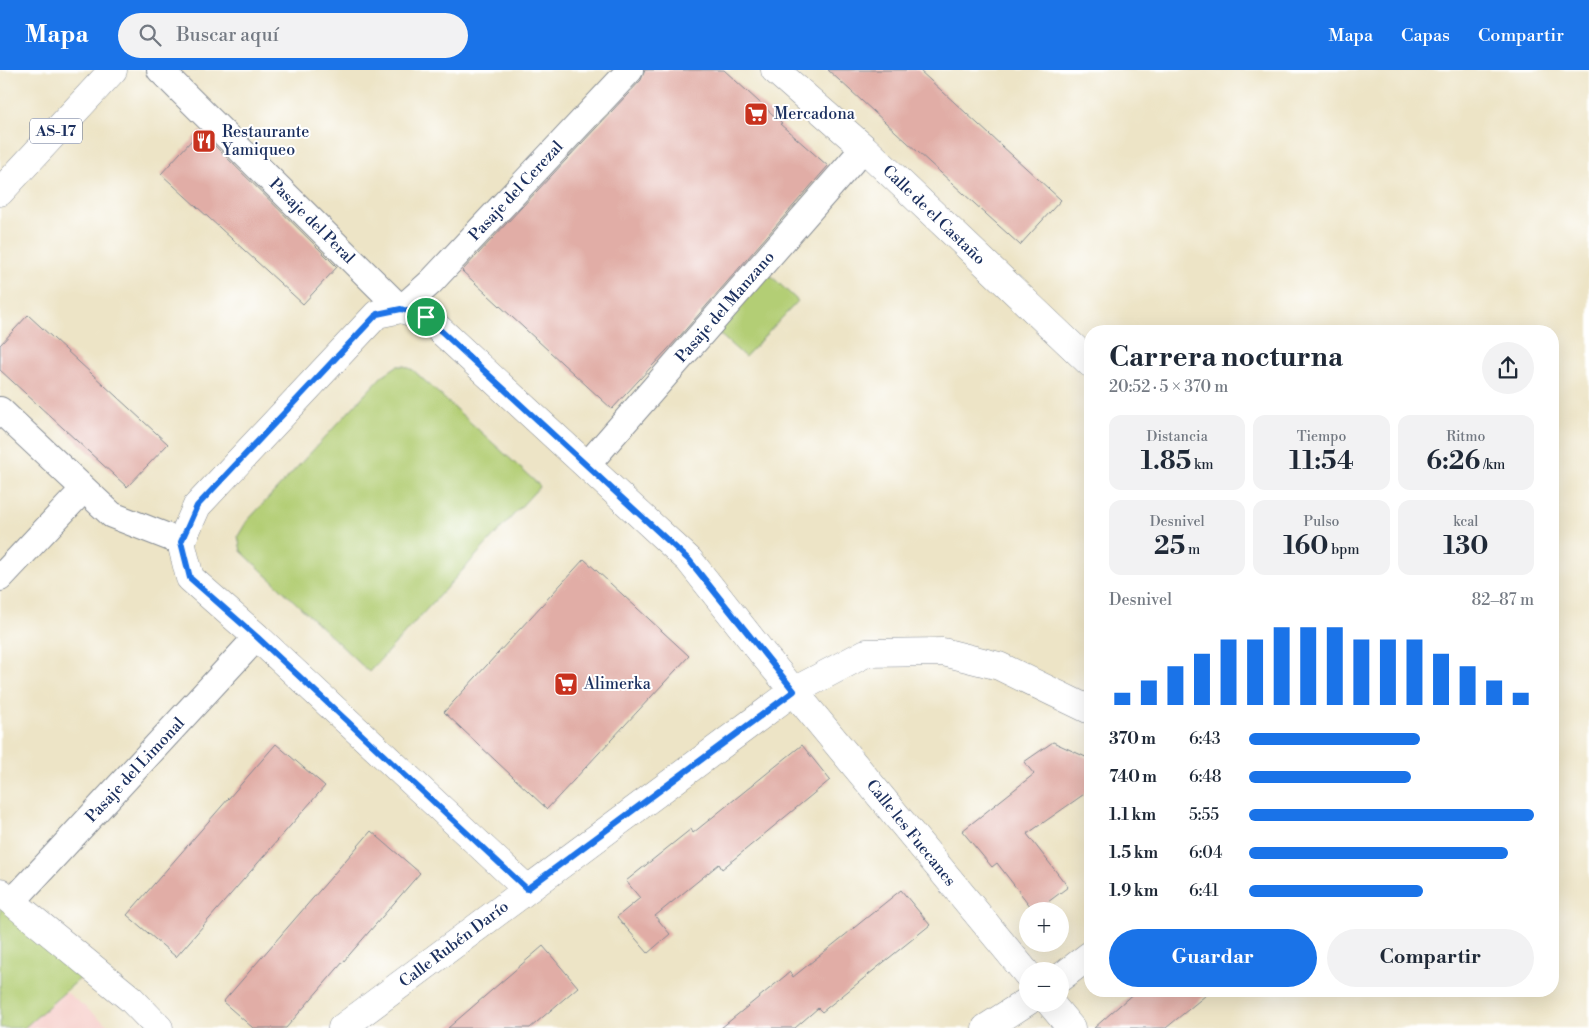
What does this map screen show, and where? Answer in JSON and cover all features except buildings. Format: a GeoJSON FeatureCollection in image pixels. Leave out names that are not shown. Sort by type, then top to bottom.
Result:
{"type":"FeatureCollection","features":[{"type":"Feature","properties":{"kind":"street","name":"AS-17"},"geometry":{"type":"LineString","coordinates":[[0,192],[113,70]]}},
{"type":"Feature","properties":{"kind":"street","name":"Pasaje del Peral"},"geometry":{"type":"LineString","coordinates":[[160,70],[401,309]]}},
{"type":"Feature","properties":{"kind":"street","name":"Pasaje del Cerezal"},"geometry":{"type":"LineString","coordinates":[[401,309],[431,282],[630,70]]}},
{"type":"Feature","properties":{"kind":"street","name":"Calle de el Castaño"},"geometry":{"type":"LineString","coordinates":[[775,70],[864,148],[1084,357]]}},
{"type":"Feature","properties":{"kind":"street","name":"Pasaje del Manzano"},"geometry":{"type":"LineString","coordinates":[[587,466],[864,148]]}},
{"type":"Feature","properties":{"kind":"street","name":"Calle les Fuecanes"},"geometry":{"type":"LineString","coordinates":[[401,309],[426,317],[689,560],[794,691],[1019,964]]}},
{"type":"Feature","properties":{"kind":"street"},"geometry":{"type":"LineString","coordinates":[[401,309],[377,314],[197,506],[181,542],[190,578],[257,637],[527,889]]}},
{"type":"Feature","properties":{"kind":"street"},"geometry":{"type":"LineString","coordinates":[[0,410],[83,490],[112,515],[181,542]]}},
{"type":"Feature","properties":{"kind":"street"},"geometry":{"type":"LineString","coordinates":[[0,578],[83,490]]}},
{"type":"Feature","properties":{"kind":"street","name":"Pasaje del Limonal"},"geometry":{"type":"LineString","coordinates":[[6,897],[257,637]]}},
{"type":"Feature","properties":{"kind":"street","name":"Calle Rubén Darío"},"geometry":{"type":"LineString","coordinates":[[342,1028],[794,691],[866,653],[943,652],[999,666],[1084,707]]}},
{"type":"Feature","properties":{"kind":"street"},"geometry":{"type":"LineString","coordinates":[[6,897],[131,999],[159,1028]]}},
{"type":"Feature","properties":{"kind":"street"},"geometry":{"type":"LineString","coordinates":[[1069,971],[1084,960]]}},
{"type":"Feature","properties":{"kind":"street"},"geometry":{"type":"LineString","coordinates":[[986,1028],[1019,1008]]}},
{"type":"Feature","properties":{"kind":"street"},"geometry":{"type":"LineString","coordinates":[[1057,1012],[1070,1028]]}},
{"type":"Feature","properties":{"kind":"shaded area"},"geometry":{"type":"Polygon","coordinates":[[[66,992],[109,1026],[111,1028],[24,1028],[66,992]]]}},
{"type":"Feature","properties":{"kind":"green space"},"geometry":{"type":"Polygon","coordinates":[[[769,274],[798,301],[745,357],[716,331],[769,274]]]}},
{"type":"Feature","properties":{"kind":"green space"},"geometry":{"type":"Polygon","coordinates":[[[397,366],[404,366],[413,370],[540,486],[369,672],[241,551],[238,536],[247,521],[382,376],[397,366]]]}},
{"type":"Feature","properties":{"kind":"green space"},"geometry":{"type":"Polygon","coordinates":[[[0,892],[92,968],[24,1028],[0,1028],[0,892]]]}},
{"type":"Feature","properties":{"kind":"place","name":"Mercadona"},"geometry":{"type":"Point","coordinates":[756,114]}},
{"type":"Feature","properties":{"kind":"place","name":"Restaurante Yamiqueo"},"geometry":{"type":"Point","coordinates":[204,141]}},
{"type":"Feature","properties":{"kind":"place","name":"Alimerka"},"geometry":{"type":"Point","coordinates":[566,684]}},
{"type":"Feature","properties":{"kind":"route"},"geometry":{"type":"LineString","coordinates":[[401,309],[426,317],[689,560],[794,691],[527,889],[257,637],[190,578],[181,542],[197,506],[377,314],[401,309]]}}]}
